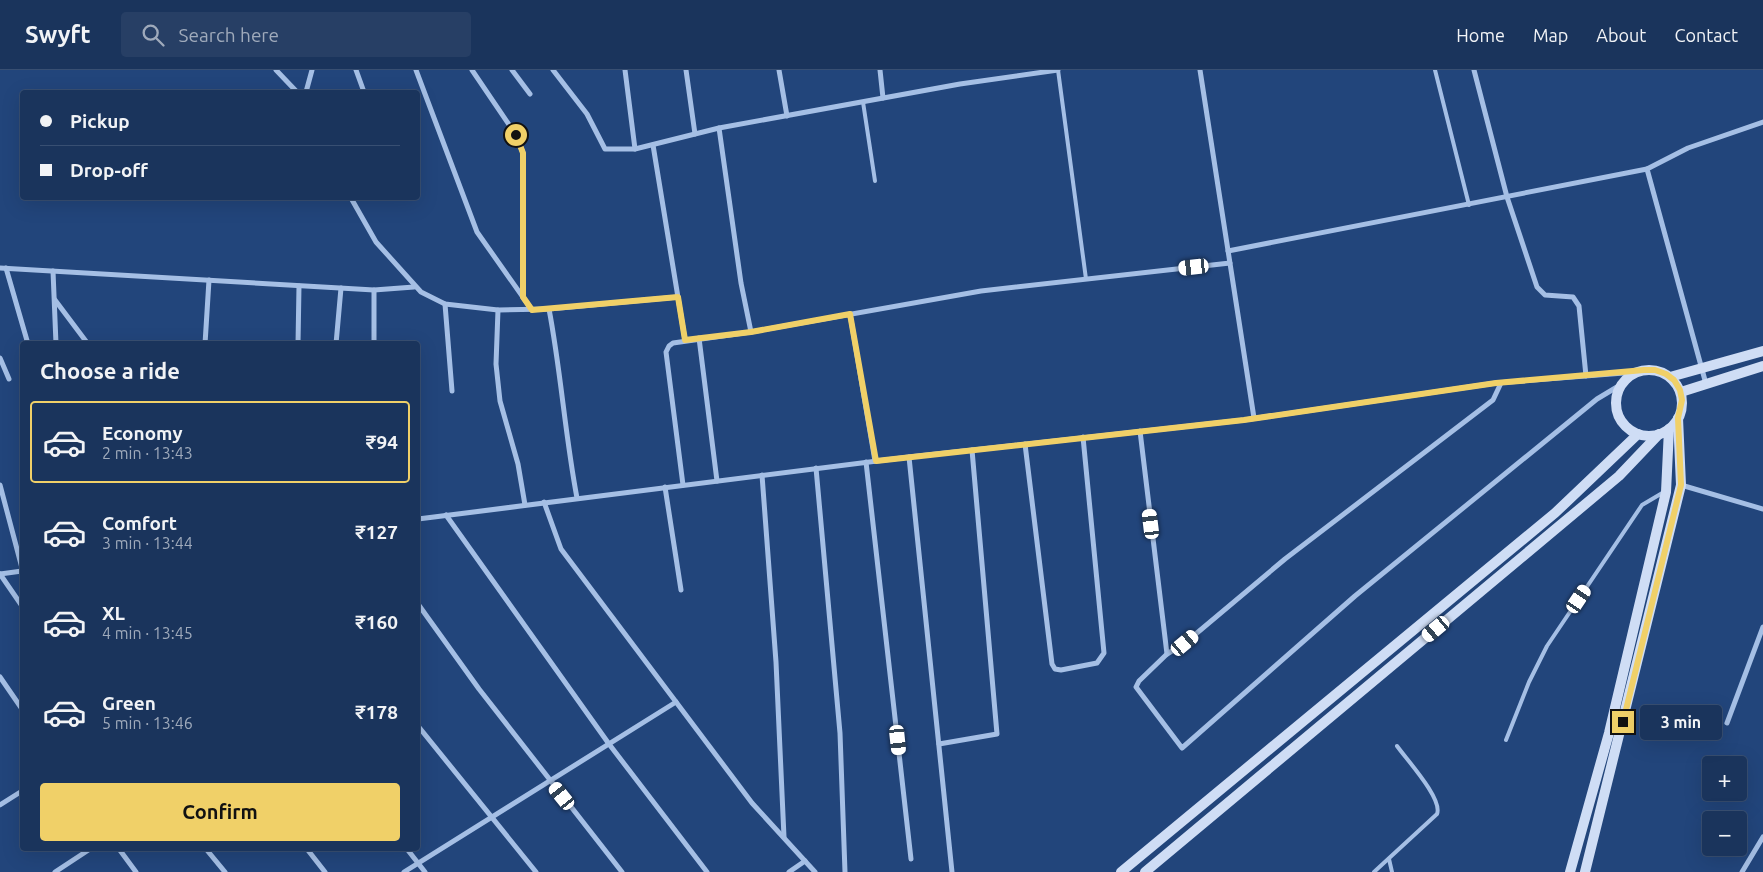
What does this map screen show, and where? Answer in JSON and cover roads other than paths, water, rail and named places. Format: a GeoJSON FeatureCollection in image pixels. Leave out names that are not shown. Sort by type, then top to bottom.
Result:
{"type":"FeatureCollection","features":[{"type":"Feature","properties":{"kind":"street"},"geometry":{"type":"LineString","coordinates":[[276,70],[295,90]]}},
{"type":"Feature","properties":{"kind":"street"},"geometry":{"type":"LineString","coordinates":[[307,90],[312,70]]}},
{"type":"Feature","properties":{"kind":"street"},"geometry":{"type":"LineString","coordinates":[[356,70],[363,90]]}},
{"type":"Feature","properties":{"kind":"street"},"geometry":{"type":"LineString","coordinates":[[416,70],[476,232],[532,310]]}},
{"type":"Feature","properties":{"kind":"street"},"geometry":{"type":"LineString","coordinates":[[472,70],[516,135],[523,153],[523,297]]}},
{"type":"Feature","properties":{"kind":"street"},"geometry":{"type":"LineString","coordinates":[[512,70],[530,94]]}},
{"type":"Feature","properties":{"kind":"street"},"geometry":{"type":"LineString","coordinates":[[553,70],[587,114],[605,149],[635,150],[719,128],[883,98],[1058,70]]}},
{"type":"Feature","properties":{"kind":"street"},"geometry":{"type":"LineString","coordinates":[[625,70],[635,150]]}},
{"type":"Feature","properties":{"kind":"street"},"geometry":{"type":"LineString","coordinates":[[686,70],[695,134]]}},
{"type":"Feature","properties":{"kind":"street"},"geometry":{"type":"LineString","coordinates":[[780,70],[787,116]]}},
{"type":"Feature","properties":{"kind":"street"},"geometry":{"type":"LineString","coordinates":[[880,70],[883,98]]}},
{"type":"Feature","properties":{"kind":"street"},"geometry":{"type":"LineString","coordinates":[[1200,70],[1254,418]]}},
{"type":"Feature","properties":{"kind":"street"},"geometry":{"type":"LineString","coordinates":[[1474,70],[1507,197],[1537,287],[1544,295],[1573,298],[1579,306],[1586,376]]}},
{"type":"Feature","properties":{"kind":"street"},"geometry":{"type":"LineString","coordinates":[[1228,251],[1647,169],[1688,148],[1763,122]]}},
{"type":"Feature","properties":{"kind":"street"},"geometry":{"type":"LineString","coordinates":[[719,128],[741,283],[751,332]]}},
{"type":"Feature","properties":{"kind":"street"},"geometry":{"type":"LineString","coordinates":[[653,145],[685,340]]}},
{"type":"Feature","properties":{"kind":"street"},"geometry":{"type":"LineString","coordinates":[[1647,169],[1706,385]]}},
{"type":"Feature","properties":{"kind":"street"},"geometry":{"type":"LineString","coordinates":[[352,200],[376,242],[414,287],[445,304],[498,310],[532,310],[678,297]]}},
{"type":"Feature","properties":{"kind":"street"},"geometry":{"type":"LineString","coordinates":[[683,485],[666,352],[673,343],[751,332],[981,291],[1230,263]]}},
{"type":"Feature","properties":{"kind":"street"},"geometry":{"type":"LineString","coordinates":[[0,268],[374,290],[414,287]]}},
{"type":"Feature","properties":{"kind":"street"},"geometry":{"type":"LineString","coordinates":[[6,268],[27,341]]}},
{"type":"Feature","properties":{"kind":"street"},"geometry":{"type":"LineString","coordinates":[[53,271],[56,341]]}},
{"type":"Feature","properties":{"kind":"street"},"geometry":{"type":"LineString","coordinates":[[205,341],[209,280]]}},
{"type":"Feature","properties":{"kind":"street"},"geometry":{"type":"LineString","coordinates":[[298,341],[299,286]]}},
{"type":"Feature","properties":{"kind":"street"},"geometry":{"type":"LineString","coordinates":[[336,341],[341,288]]}},
{"type":"Feature","properties":{"kind":"street"},"geometry":{"type":"LineString","coordinates":[[374,290],[374,341]]}},
{"type":"Feature","properties":{"kind":"street"},"geometry":{"type":"LineString","coordinates":[[54,300],[86,341]]}},
{"type":"Feature","properties":{"kind":"street"},"geometry":{"type":"LineString","coordinates":[[445,304],[452,392]]}},
{"type":"Feature","properties":{"kind":"street"},"geometry":{"type":"LineString","coordinates":[[548,309],[559,362],[567,443],[577,498]]}},
{"type":"Feature","properties":{"kind":"street"},"geometry":{"type":"LineString","coordinates":[[498,310],[496,364],[500,401],[518,464],[525,505]]}},
{"type":"Feature","properties":{"kind":"street"},"geometry":{"type":"LineString","coordinates":[[850,314],[876,461]]}},
{"type":"Feature","properties":{"kind":"street"},"geometry":{"type":"LineString","coordinates":[[699,338],[717,481]]}},
{"type":"Feature","properties":{"kind":"street"},"geometry":{"type":"LineString","coordinates":[[1670,377],[1702,370],[1763,350]]}},
{"type":"Feature","properties":{"kind":"street"},"geometry":{"type":"LineString","coordinates":[[0,358],[9,379]]}},
{"type":"Feature","properties":{"kind":"street"},"geometry":{"type":"LineString","coordinates":[[1681,392],[1763,366]]}},
{"type":"Feature","properties":{"kind":"street"},"geometry":{"type":"LineString","coordinates":[[420,519],[816,468],[1254,418],[1501,383],[1655,370],[1670,377],[1681,392],[1682,411],[1669,429],[1659,434],[1648,436],[1638,434],[1621,420],[1617,410],[1616,400],[1622,384]]}},
{"type":"Feature","properties":{"kind":"street"},"geometry":{"type":"LineString","coordinates":[[1501,383],[1493,400],[1285,559],[1185,643],[1167,654],[1139,681],[1136,687],[1182,748],[1362,590],[1597,399],[1622,384],[1637,372]]}},
{"type":"Feature","properties":{"kind":"street"},"geometry":{"type":"LineString","coordinates":[[1585,872],[1681,485],[1678,418]]}},
{"type":"Feature","properties":{"kind":"street"},"geometry":{"type":"LineString","coordinates":[[1570,872],[1609,733],[1666,492],[1669,429]]}},
{"type":"Feature","properties":{"kind":"street"},"geometry":{"type":"LineString","coordinates":[[1140,431],[1167,654]]}},
{"type":"Feature","properties":{"kind":"street"},"geometry":{"type":"LineString","coordinates":[[1121,872],[1555,513],[1638,434]]}},
{"type":"Feature","properties":{"kind":"street"},"geometry":{"type":"LineString","coordinates":[[1145,872],[1619,476],[1659,434]]}},
{"type":"Feature","properties":{"kind":"street"},"geometry":{"type":"LineString","coordinates":[[1025,444],[1052,664],[1055,669],[1061,670],[1098,663],[1104,653],[1083,437]]}},
{"type":"Feature","properties":{"kind":"street"},"geometry":{"type":"LineString","coordinates":[[939,744],[997,734],[972,450]]}},
{"type":"Feature","properties":{"kind":"street"},"geometry":{"type":"LineString","coordinates":[[909,457],[952,872]]}},
{"type":"Feature","properties":{"kind":"street"},"geometry":{"type":"LineString","coordinates":[[866,462],[911,859]]}},
{"type":"Feature","properties":{"kind":"street"},"geometry":{"type":"LineString","coordinates":[[816,468],[840,733],[846,872]]}},
{"type":"Feature","properties":{"kind":"street"},"geometry":{"type":"LineString","coordinates":[[762,475],[776,662],[784,838]]}},
{"type":"Feature","properties":{"kind":"street"},"geometry":{"type":"LineString","coordinates":[[0,485],[20,561]]}},
{"type":"Feature","properties":{"kind":"street"},"geometry":{"type":"LineString","coordinates":[[1681,485],[1763,509]]}},
{"type":"Feature","properties":{"kind":"street"},"geometry":{"type":"LineString","coordinates":[[665,487],[681,590]]}},
{"type":"Feature","properties":{"kind":"street"},"geometry":{"type":"LineString","coordinates":[[544,502],[561,549],[752,803],[815,872]]}},
{"type":"Feature","properties":{"kind":"street"},"geometry":{"type":"LineString","coordinates":[[1755,507],[1763,502]]}},
{"type":"Feature","properties":{"kind":"street"},"geometry":{"type":"LineString","coordinates":[[446,515],[609,744],[707,872]]}},
{"type":"Feature","properties":{"kind":"street"},"geometry":{"type":"LineString","coordinates":[[20,569],[0,574],[20,603]]}},
{"type":"Feature","properties":{"kind":"street"},"geometry":{"type":"LineString","coordinates":[[420,607],[479,689],[622,872]]}},
{"type":"Feature","properties":{"kind":"street"},"geometry":{"type":"LineString","coordinates":[[1727,723],[1763,627]]}},
{"type":"Feature","properties":{"kind":"street"},"geometry":{"type":"LineString","coordinates":[[0,677],[20,707]]}},
{"type":"Feature","properties":{"kind":"street"},"geometry":{"type":"LineString","coordinates":[[404,872],[676,702]]}},
{"type":"Feature","properties":{"kind":"street"},"geometry":{"type":"LineString","coordinates":[[420,728],[536,872]]}},
{"type":"Feature","properties":{"kind":"street"},"geometry":{"type":"LineString","coordinates":[[0,805],[20,792]]}},
{"type":"Feature","properties":{"kind":"street"},"geometry":{"type":"LineString","coordinates":[[1742,872],[1763,838]]}},
{"type":"Feature","properties":{"kind":"street"},"geometry":{"type":"LineString","coordinates":[[55,872],[87,851]]}},
{"type":"Feature","properties":{"kind":"street"},"geometry":{"type":"LineString","coordinates":[[121,851],[136,872]]}},
{"type":"Feature","properties":{"kind":"street"},"geometry":{"type":"LineString","coordinates":[[208,851],[225,872]]}},
{"type":"Feature","properties":{"kind":"street"},"geometry":{"type":"LineString","coordinates":[[309,851],[325,872]]}},
{"type":"Feature","properties":{"kind":"street"},"geometry":{"type":"LineString","coordinates":[[409,851],[425,872]]}},
{"type":"Feature","properties":{"kind":"street"},"geometry":{"type":"LineString","coordinates":[[789,872],[805,861]]}},
{"type":"Feature","properties":{"kind":"lane"},"geometry":{"type":"LineString","coordinates":[[1058,70],[1086,279]]}},
{"type":"Feature","properties":{"kind":"lane"},"geometry":{"type":"LineString","coordinates":[[1435,70],[1470,205]]}},
{"type":"Feature","properties":{"kind":"lane"},"geometry":{"type":"LineString","coordinates":[[863,102],[874,181]]}},
{"type":"Feature","properties":{"kind":"lane"},"geometry":{"type":"LineString","coordinates":[[1506,740],[1529,682],[1547,646],[1642,505],[1666,492]]}},
{"type":"Feature","properties":{"kind":"lane"},"geometry":{"type":"LineString","coordinates":[[1374,872],[1437,814],[1438,810],[1435,798],[1397,746]]}},
{"type":"Feature","properties":{"kind":"lane"},"geometry":{"type":"LineString","coordinates":[[1389,859],[1392,872]]}}]}
